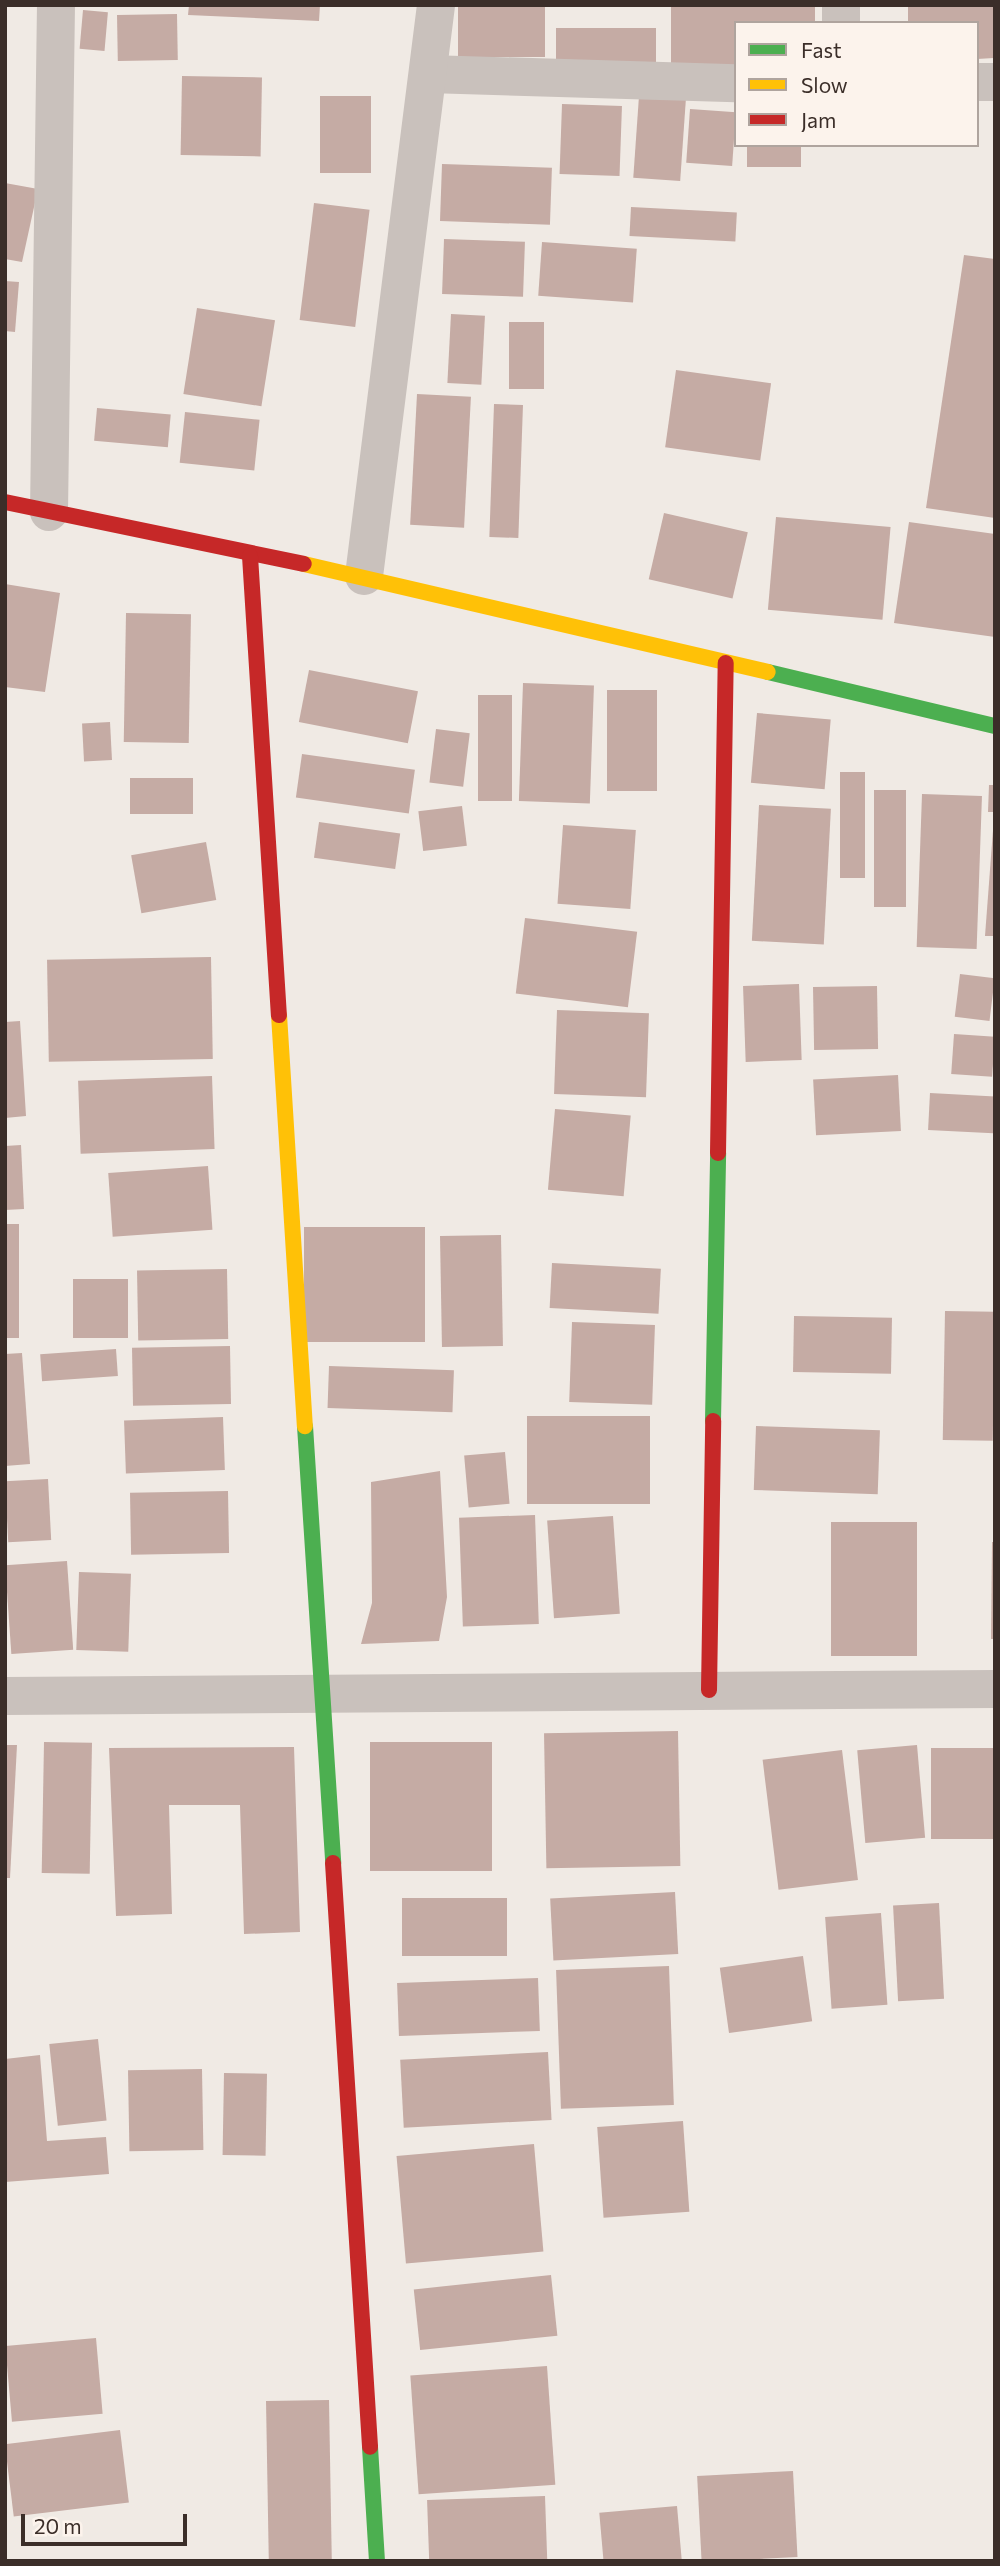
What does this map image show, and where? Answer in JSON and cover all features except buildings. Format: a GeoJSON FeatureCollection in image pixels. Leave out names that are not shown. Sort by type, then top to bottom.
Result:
{"type":"FeatureCollection","features":[{"type":"Feature","properties":{"kind":"street"},"geometry":{"type":"LineString","coordinates":[[49,512],[56,5]]}},
{"type":"Feature","properties":{"kind":"street"},"geometry":{"type":"LineString","coordinates":[[365,576],[436,5]]}},
{"type":"Feature","properties":{"kind":"street"},"geometry":{"type":"LineString","coordinates":[[428,74],[734,83]]}},
{"type":"Feature","properties":{"kind":"street"},"geometry":{"type":"LineString","coordinates":[[5,502],[250,556],[365,576],[995,726]]}},
{"type":"Feature","properties":{"kind":"street"},"geometry":{"type":"LineString","coordinates":[[250,556],[377,2561]]}},
{"type":"Feature","properties":{"kind":"street"},"geometry":{"type":"LineString","coordinates":[[709,1690],[726,663]]}},
{"type":"Feature","properties":{"kind":"street"},"geometry":{"type":"LineString","coordinates":[[5,1696],[995,1689]]}},
{"type":"Feature","properties":{"kind":"traffic: fast"},"geometry":{"type":"LineString","coordinates":[[768,672],[995,726]]}},
{"type":"Feature","properties":{"kind":"traffic: fast"},"geometry":{"type":"LineString","coordinates":[[713,1421],[718,1153]]}},
{"type":"Feature","properties":{"kind":"traffic: fast"},"geometry":{"type":"LineString","coordinates":[[305,1426],[333,1863]]}},
{"type":"Feature","properties":{"kind":"traffic: fast"},"geometry":{"type":"LineString","coordinates":[[370,2447],[377,2561]]}},
{"type":"Feature","properties":{"kind":"traffic: slow"},"geometry":{"type":"LineString","coordinates":[[304,564],[768,672]]}},
{"type":"Feature","properties":{"kind":"traffic: slow"},"geometry":{"type":"LineString","coordinates":[[279,1015],[305,1426]]}},
{"type":"Feature","properties":{"kind":"traffic: jam"},"geometry":{"type":"LineString","coordinates":[[5,502],[304,564]]}},
{"type":"Feature","properties":{"kind":"traffic: jam"},"geometry":{"type":"LineString","coordinates":[[250,556],[279,1015]]}},
{"type":"Feature","properties":{"kind":"traffic: jam"},"geometry":{"type":"LineString","coordinates":[[718,1153],[726,663]]}},
{"type":"Feature","properties":{"kind":"traffic: jam"},"geometry":{"type":"LineString","coordinates":[[709,1690],[713,1421]]}},
{"type":"Feature","properties":{"kind":"traffic: jam"},"geometry":{"type":"LineString","coordinates":[[333,1863],[370,2447]]}}]}
